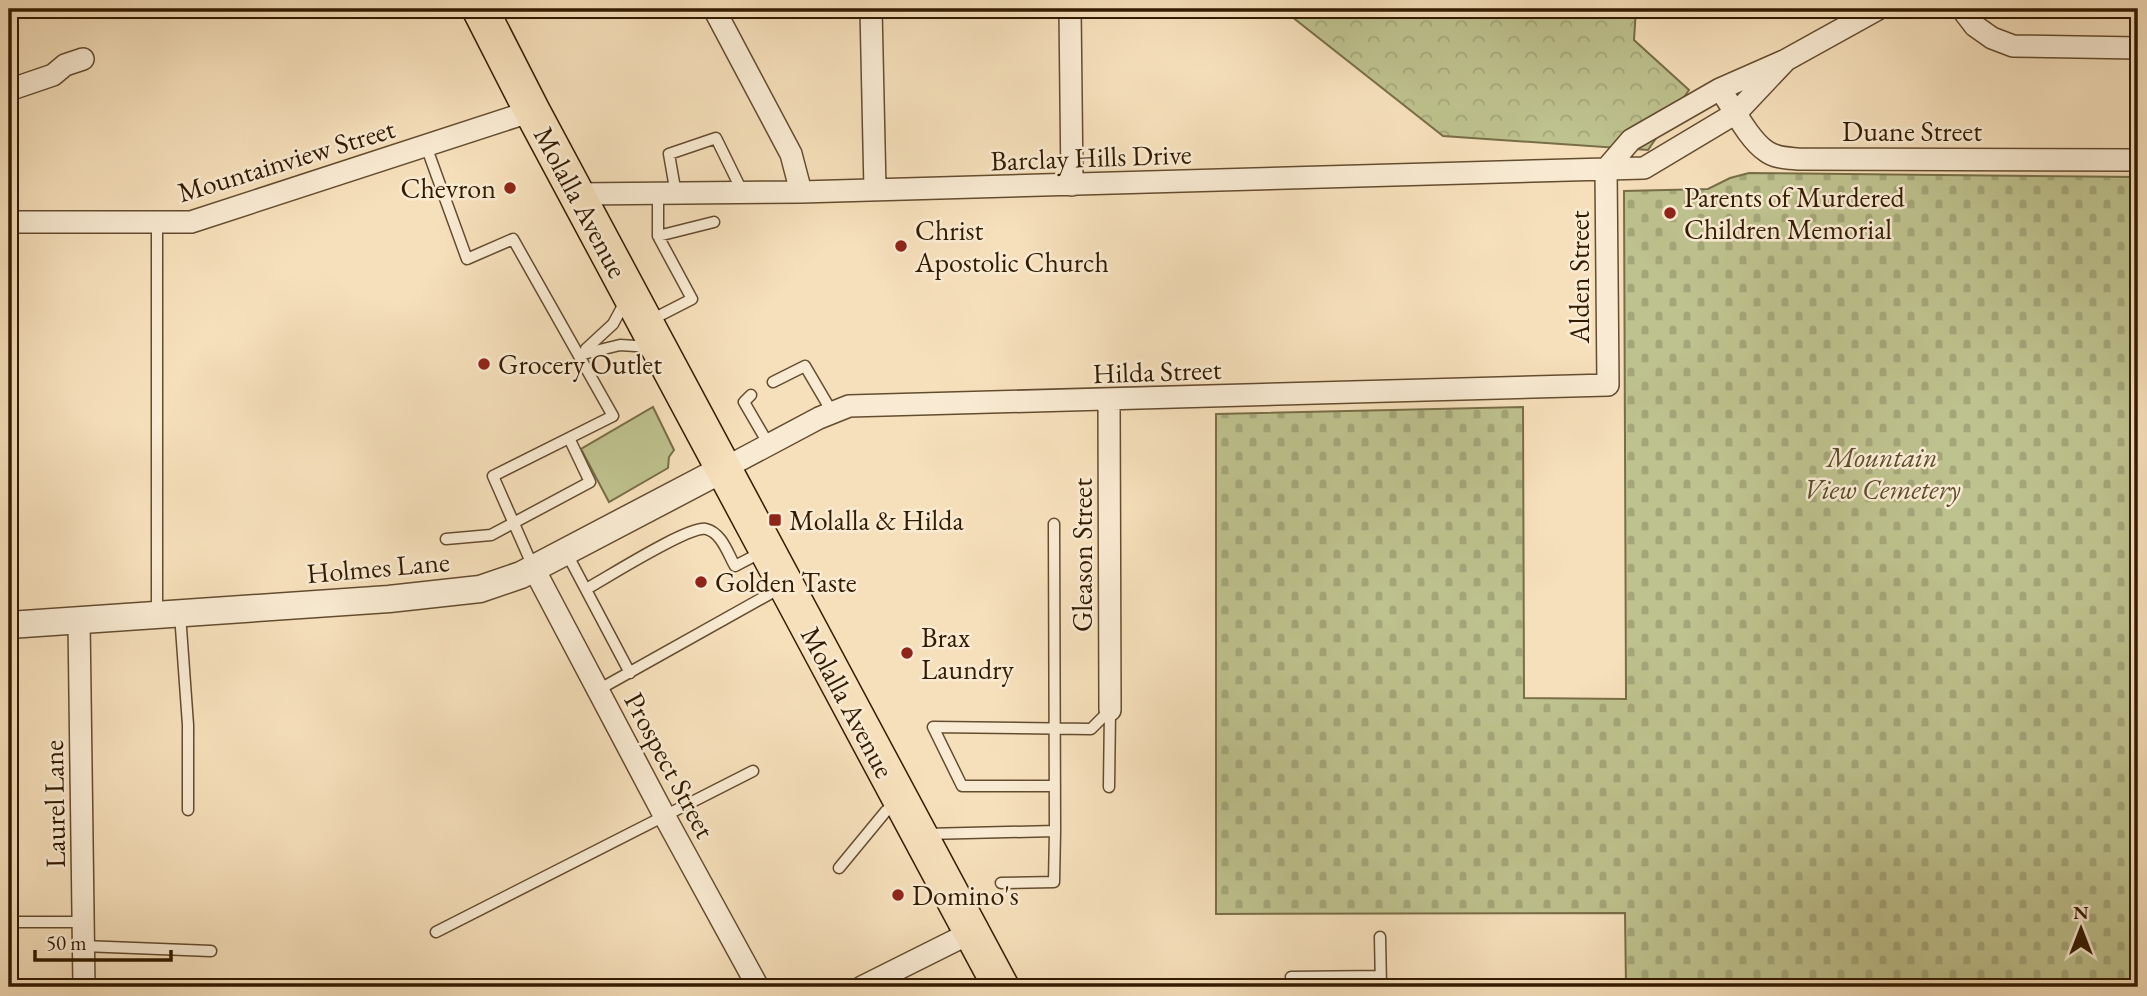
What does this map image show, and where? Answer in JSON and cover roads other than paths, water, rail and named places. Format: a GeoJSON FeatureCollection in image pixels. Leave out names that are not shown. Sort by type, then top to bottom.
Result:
{"type":"FeatureCollection","features":[{"type":"Feature","properties":{"kind":"main road","name":"Molalla Avenue"},"geometry":{"type":"LineString","coordinates":[[480,9],[1001,987]]}},
{"type":"Feature","properties":{"kind":"street"},"geometry":{"type":"LineString","coordinates":[[714,9],[791,154],[801,192]]}},
{"type":"Feature","properties":{"kind":"street"},"geometry":{"type":"LineString","coordinates":[[871,9],[875,190]]}},
{"type":"Feature","properties":{"kind":"street"},"geometry":{"type":"LineString","coordinates":[[1070,9],[1072,185]]}},
{"type":"Feature","properties":{"kind":"street","name":"Barclay Hills Drive"},"geometry":{"type":"LineString","coordinates":[[1606,169],[1631,140],[1720,89],[1786,60],[1878,9]]}},
{"type":"Feature","properties":{"kind":"street"},"geometry":{"type":"LineString","coordinates":[[1962,9],[1983,32],[2013,46],[2138,48]]}},
{"type":"Feature","properties":{"kind":"street"},"geometry":{"type":"LineString","coordinates":[[9,90],[52,75],[65,65],[83,59]]}},
{"type":"Feature","properties":{"kind":"street","name":"Barclay Hills Drive"},"geometry":{"type":"LineString","coordinates":[[577,194],[801,192],[1644,168],[1737,113],[1786,60]]}},
{"type":"Feature","properties":{"kind":"street","name":"Duane Street"},"geometry":{"type":"LineString","coordinates":[[1720,89],[1757,142],[1765,151],[1777,157],[2138,160]]}},
{"type":"Feature","properties":{"kind":"street","name":"Mountainview Street"},"geometry":{"type":"LineString","coordinates":[[9,222],[191,222],[532,111]]}},
{"type":"Feature","properties":{"kind":"street","name":"Alden Street"},"geometry":{"type":"LineString","coordinates":[[1606,169],[1608,385]]}},
{"type":"Feature","properties":{"kind":"street","name":"Hilda Street"},"geometry":{"type":"LineString","coordinates":[[723,469],[832,412],[855,406],[1608,385]]}},
{"type":"Feature","properties":{"kind":"street","name":"Gleason Street"},"geometry":{"type":"LineString","coordinates":[[1109,400],[1110,710]]}},
{"type":"Feature","properties":{"kind":"street","name":"Holmes Lane"},"geometry":{"type":"LineString","coordinates":[[9,625],[461,593],[499,584],[534,569],[723,469]]}},
{"type":"Feature","properties":{"kind":"street","name":"Prospect Street"},"geometry":{"type":"LineString","coordinates":[[534,569],[758,987]]}},
{"type":"Feature","properties":{"kind":"street","name":"Laurel Lane"},"geometry":{"type":"LineString","coordinates":[[79,621],[84,987]]}},
{"type":"Feature","properties":{"kind":"street"},"geometry":{"type":"LineString","coordinates":[[863,987],[972,932]]}},
{"type":"Feature","properties":{"kind":"lane"},"geometry":{"type":"LineString","coordinates":[[579,355],[652,336],[692,299],[658,236],[667,194],[669,154],[716,138],[743,193]]}},
{"type":"Feature","properties":{"kind":"lane"},"geometry":{"type":"LineString","coordinates":[[426,146],[467,259],[513,239],[613,416],[493,476],[534,569]]}},
{"type":"Feature","properties":{"kind":"lane"},"geometry":{"type":"LineString","coordinates":[[658,236],[714,222]]}},
{"type":"Feature","properties":{"kind":"lane"},"geometry":{"type":"LineString","coordinates":[[157,224],[169,615],[188,725],[188,810]]}},
{"type":"Feature","properties":{"kind":"lane"},"geometry":{"type":"LineString","coordinates":[[579,355],[613,324],[623,309],[629,292]]}},
{"type":"Feature","properties":{"kind":"lane"},"geometry":{"type":"LineString","coordinates":[[774,382],[806,366],[832,412]]}},
{"type":"Feature","properties":{"kind":"lane"},"geometry":{"type":"LineString","coordinates":[[751,395],[744,402],[769,445]]}},
{"type":"Feature","properties":{"kind":"lane"},"geometry":{"type":"LineString","coordinates":[[446,539],[491,535],[590,482],[569,438]]}},
{"type":"Feature","properties":{"kind":"lane"},"geometry":{"type":"LineString","coordinates":[[1001,883],[1054,882],[1054,524]]}},
{"type":"Feature","properties":{"kind":"lane"},"geometry":{"type":"LineString","coordinates":[[586,589],[696,530],[706,529],[719,537],[735,566],[767,549]]}},
{"type":"Feature","properties":{"kind":"lane"},"geometry":{"type":"LineString","coordinates":[[566,552],[630,673]]}},
{"type":"Feature","properties":{"kind":"lane"},"geometry":{"type":"LineString","coordinates":[[598,690],[786,585]]}},
{"type":"Feature","properties":{"kind":"lane"},"geometry":{"type":"LineString","coordinates":[[1055,786],[962,786],[933,727],[1091,729],[1110,710]]}},
{"type":"Feature","properties":{"kind":"lane"},"geometry":{"type":"LineString","coordinates":[[1109,787],[1110,710]]}},
{"type":"Feature","properties":{"kind":"lane"},"geometry":{"type":"LineString","coordinates":[[436,932],[753,771]]}},
{"type":"Feature","properties":{"kind":"lane"},"geometry":{"type":"LineString","coordinates":[[839,868],[886,811],[902,802]]}},
{"type":"Feature","properties":{"kind":"lane"},"geometry":{"type":"LineString","coordinates":[[919,834],[1055,831]]}},
{"type":"Feature","properties":{"kind":"lane"},"geometry":{"type":"LineString","coordinates":[[9,922],[83,922]]}},
{"type":"Feature","properties":{"kind":"lane"},"geometry":{"type":"LineString","coordinates":[[1290,977],[1380,982],[1380,937]]}},
{"type":"Feature","properties":{"kind":"lane"},"geometry":{"type":"LineString","coordinates":[[83,946],[211,951]]}},
{"type":"Feature","properties":{"kind":"place","name":"Chevron"},"geometry":{"type":"Point","coordinates":[510,188]}},
{"type":"Feature","properties":{"kind":"place","name":"Parents of Murdered Children Memorial"},"geometry":{"type":"Point","coordinates":[1670,213]}},
{"type":"Feature","properties":{"kind":"place","name":"Christ Apostolic Church"},"geometry":{"type":"Point","coordinates":[901,246]}},
{"type":"Feature","properties":{"kind":"place","name":"Grocery Outlet"},"geometry":{"type":"Point","coordinates":[484,364]}},
{"type":"Feature","properties":{"kind":"place","name":"Molalla & Hilda"},"geometry":{"type":"Point","coordinates":[775,520]}},
{"type":"Feature","properties":{"kind":"place","name":"Golden Taste"},"geometry":{"type":"Point","coordinates":[701,582]}},
{"type":"Feature","properties":{"kind":"place","name":"Brax Laundry"},"geometry":{"type":"Point","coordinates":[907,653]}},
{"type":"Feature","properties":{"kind":"place","name":"Domino's"},"geometry":{"type":"Point","coordinates":[898,895]}},
{"type":"Feature","properties":{"kind":"park label","name":"Mountain View Cemetery"},"geometry":{"type":"Point","coordinates":[1882,473]}}]}
